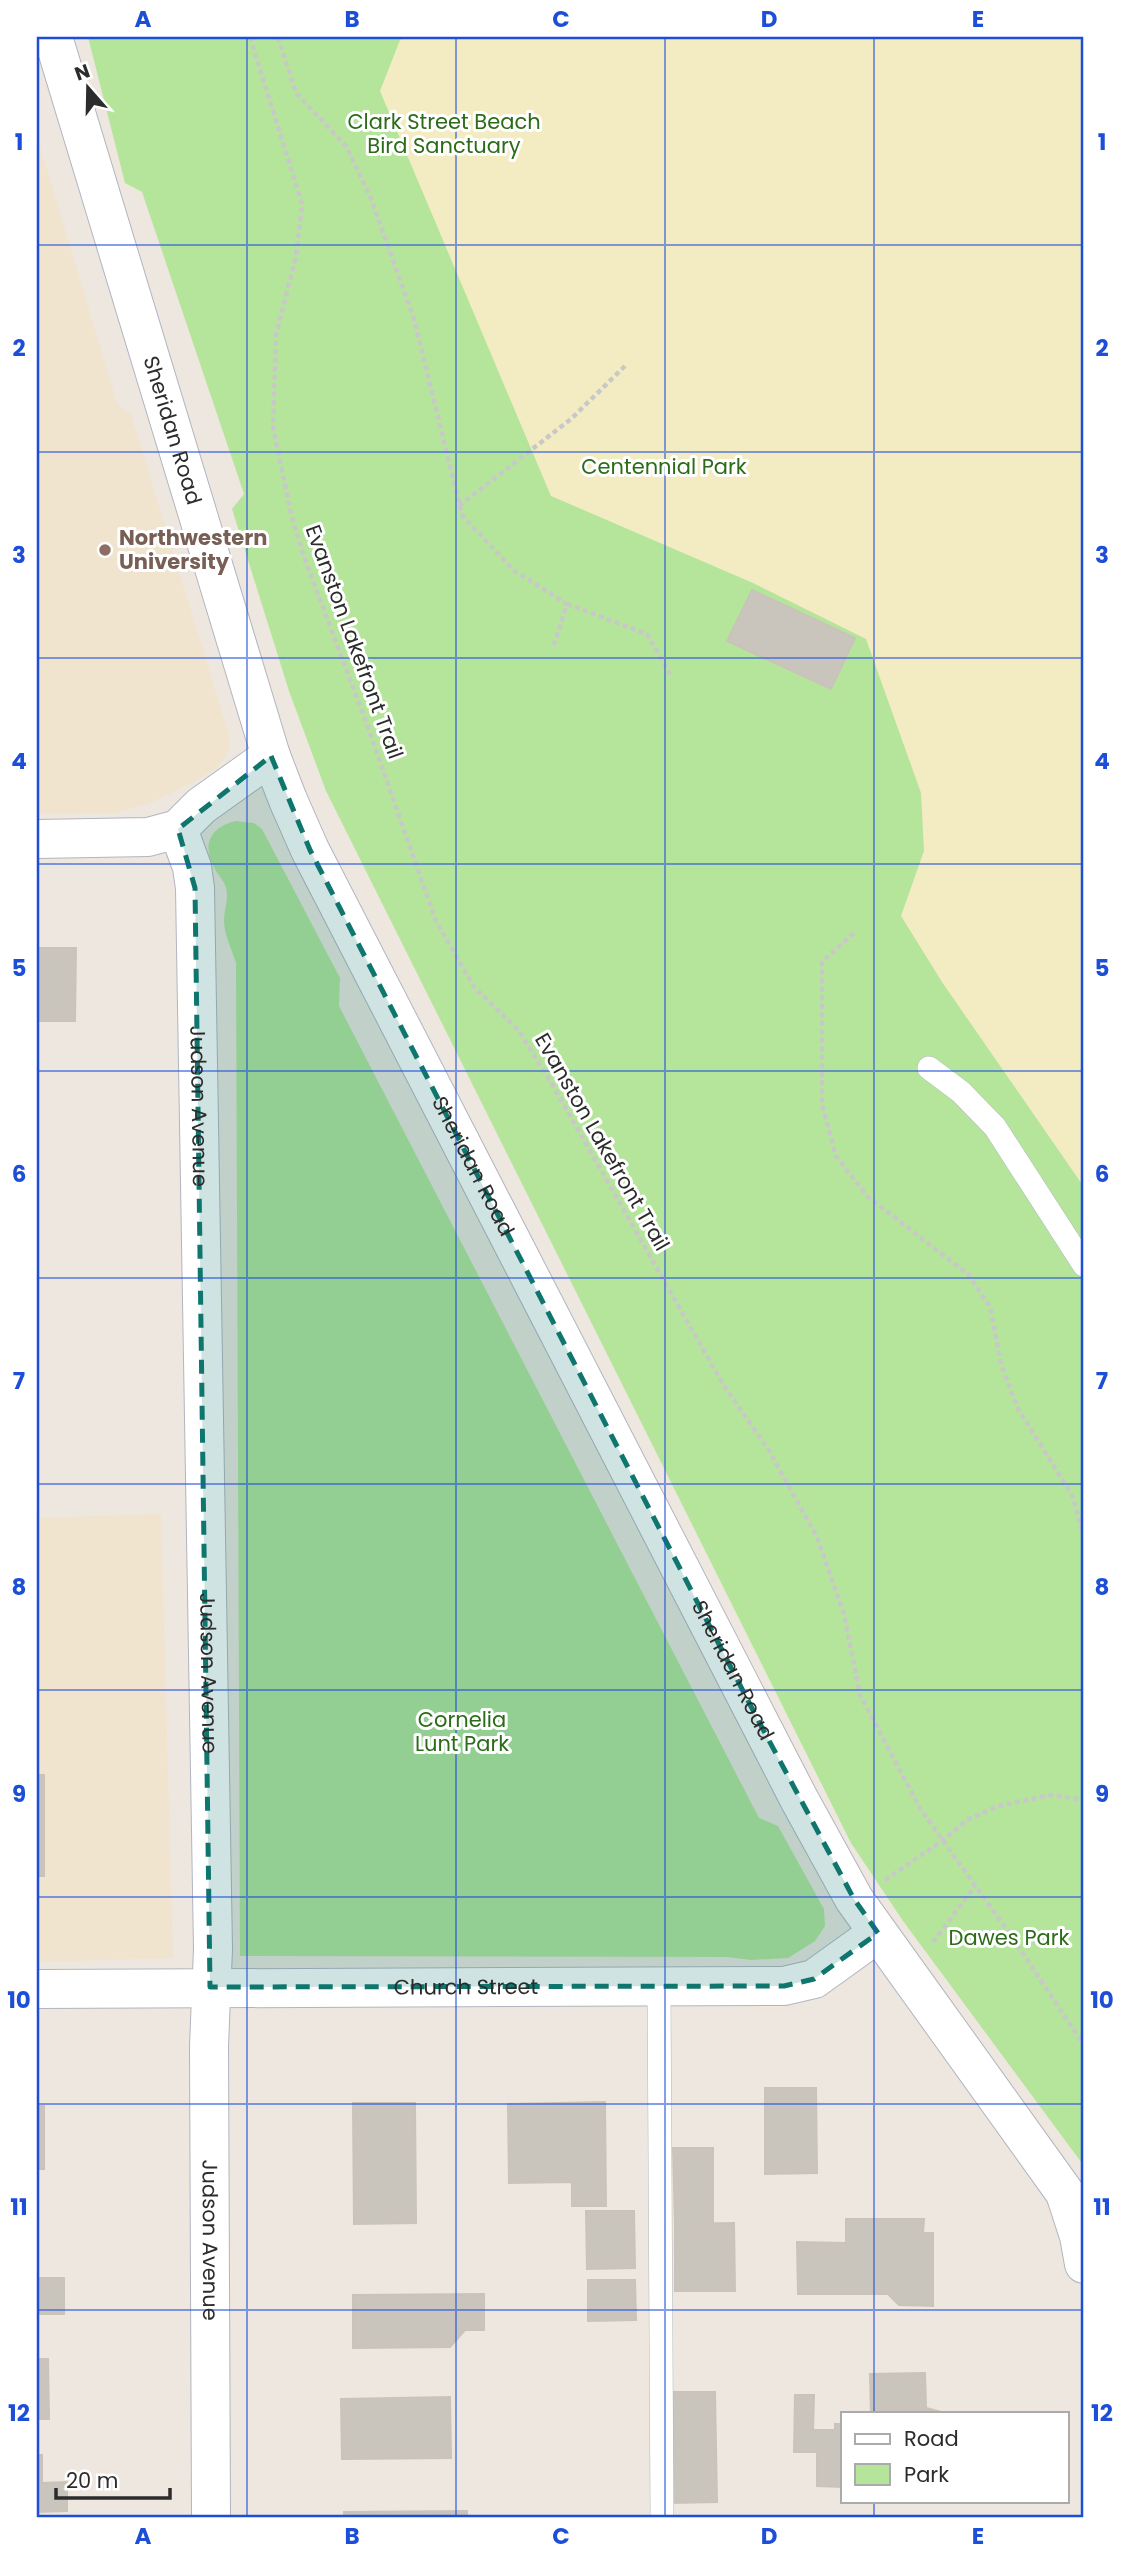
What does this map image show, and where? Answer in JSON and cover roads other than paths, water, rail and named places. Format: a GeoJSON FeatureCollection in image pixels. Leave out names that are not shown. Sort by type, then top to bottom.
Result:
{"type":"FeatureCollection","features":[{"type":"Feature","properties":{"kind":"street","name":"Sheridan Road"},"geometry":{"type":"LineString","coordinates":[[53,37],[271,756],[310,850],[769,1743],[854,1899],[1075,2199],[1084,2264]]}},
{"type":"Feature","properties":{"kind":"street"},"geometry":{"type":"LineString","coordinates":[[37,839],[148,838],[178,829],[201,806],[271,756]]}},
{"type":"Feature","properties":{"kind":"street","name":"Judson Avenue"},"geometry":{"type":"LineString","coordinates":[[178,829],[192,867],[195,888],[213,1949],[210,1987],[211,2518]]}},
{"type":"Feature","properties":{"kind":"street","name":"Church Street"},"geometry":{"type":"LineString","coordinates":[[37,1989],[784,1986],[814,1979],[878,1933]]}},
{"type":"Feature","properties":{"kind":"lane"},"geometry":{"type":"LineString","coordinates":[[929,1068],[961,1092],[995,1127],[1084,1265]]}},
{"type":"Feature","properties":{"kind":"lane"},"geometry":{"type":"LineString","coordinates":[[659,1986],[662,2518]]}},
{"type":"Feature","properties":{"kind":"place","name":"Northwestern University"},"geometry":{"type":"Point","coordinates":[105,550]}},
{"type":"Feature","properties":{"kind":"park label","name":"Clark Street Beach Bird Sanctuary"},"geometry":{"type":"Point","coordinates":[444,134]}},
{"type":"Feature","properties":{"kind":"park label","name":"Centennial Park"},"geometry":{"type":"Point","coordinates":[664,467]}},
{"type":"Feature","properties":{"kind":"park label","name":"Cornelia Lunt Park"},"geometry":{"type":"Point","coordinates":[462,1732]}},
{"type":"Feature","properties":{"kind":"park label","name":"Dawes Park"},"geometry":{"type":"Point","coordinates":[1009,1938]}}]}
